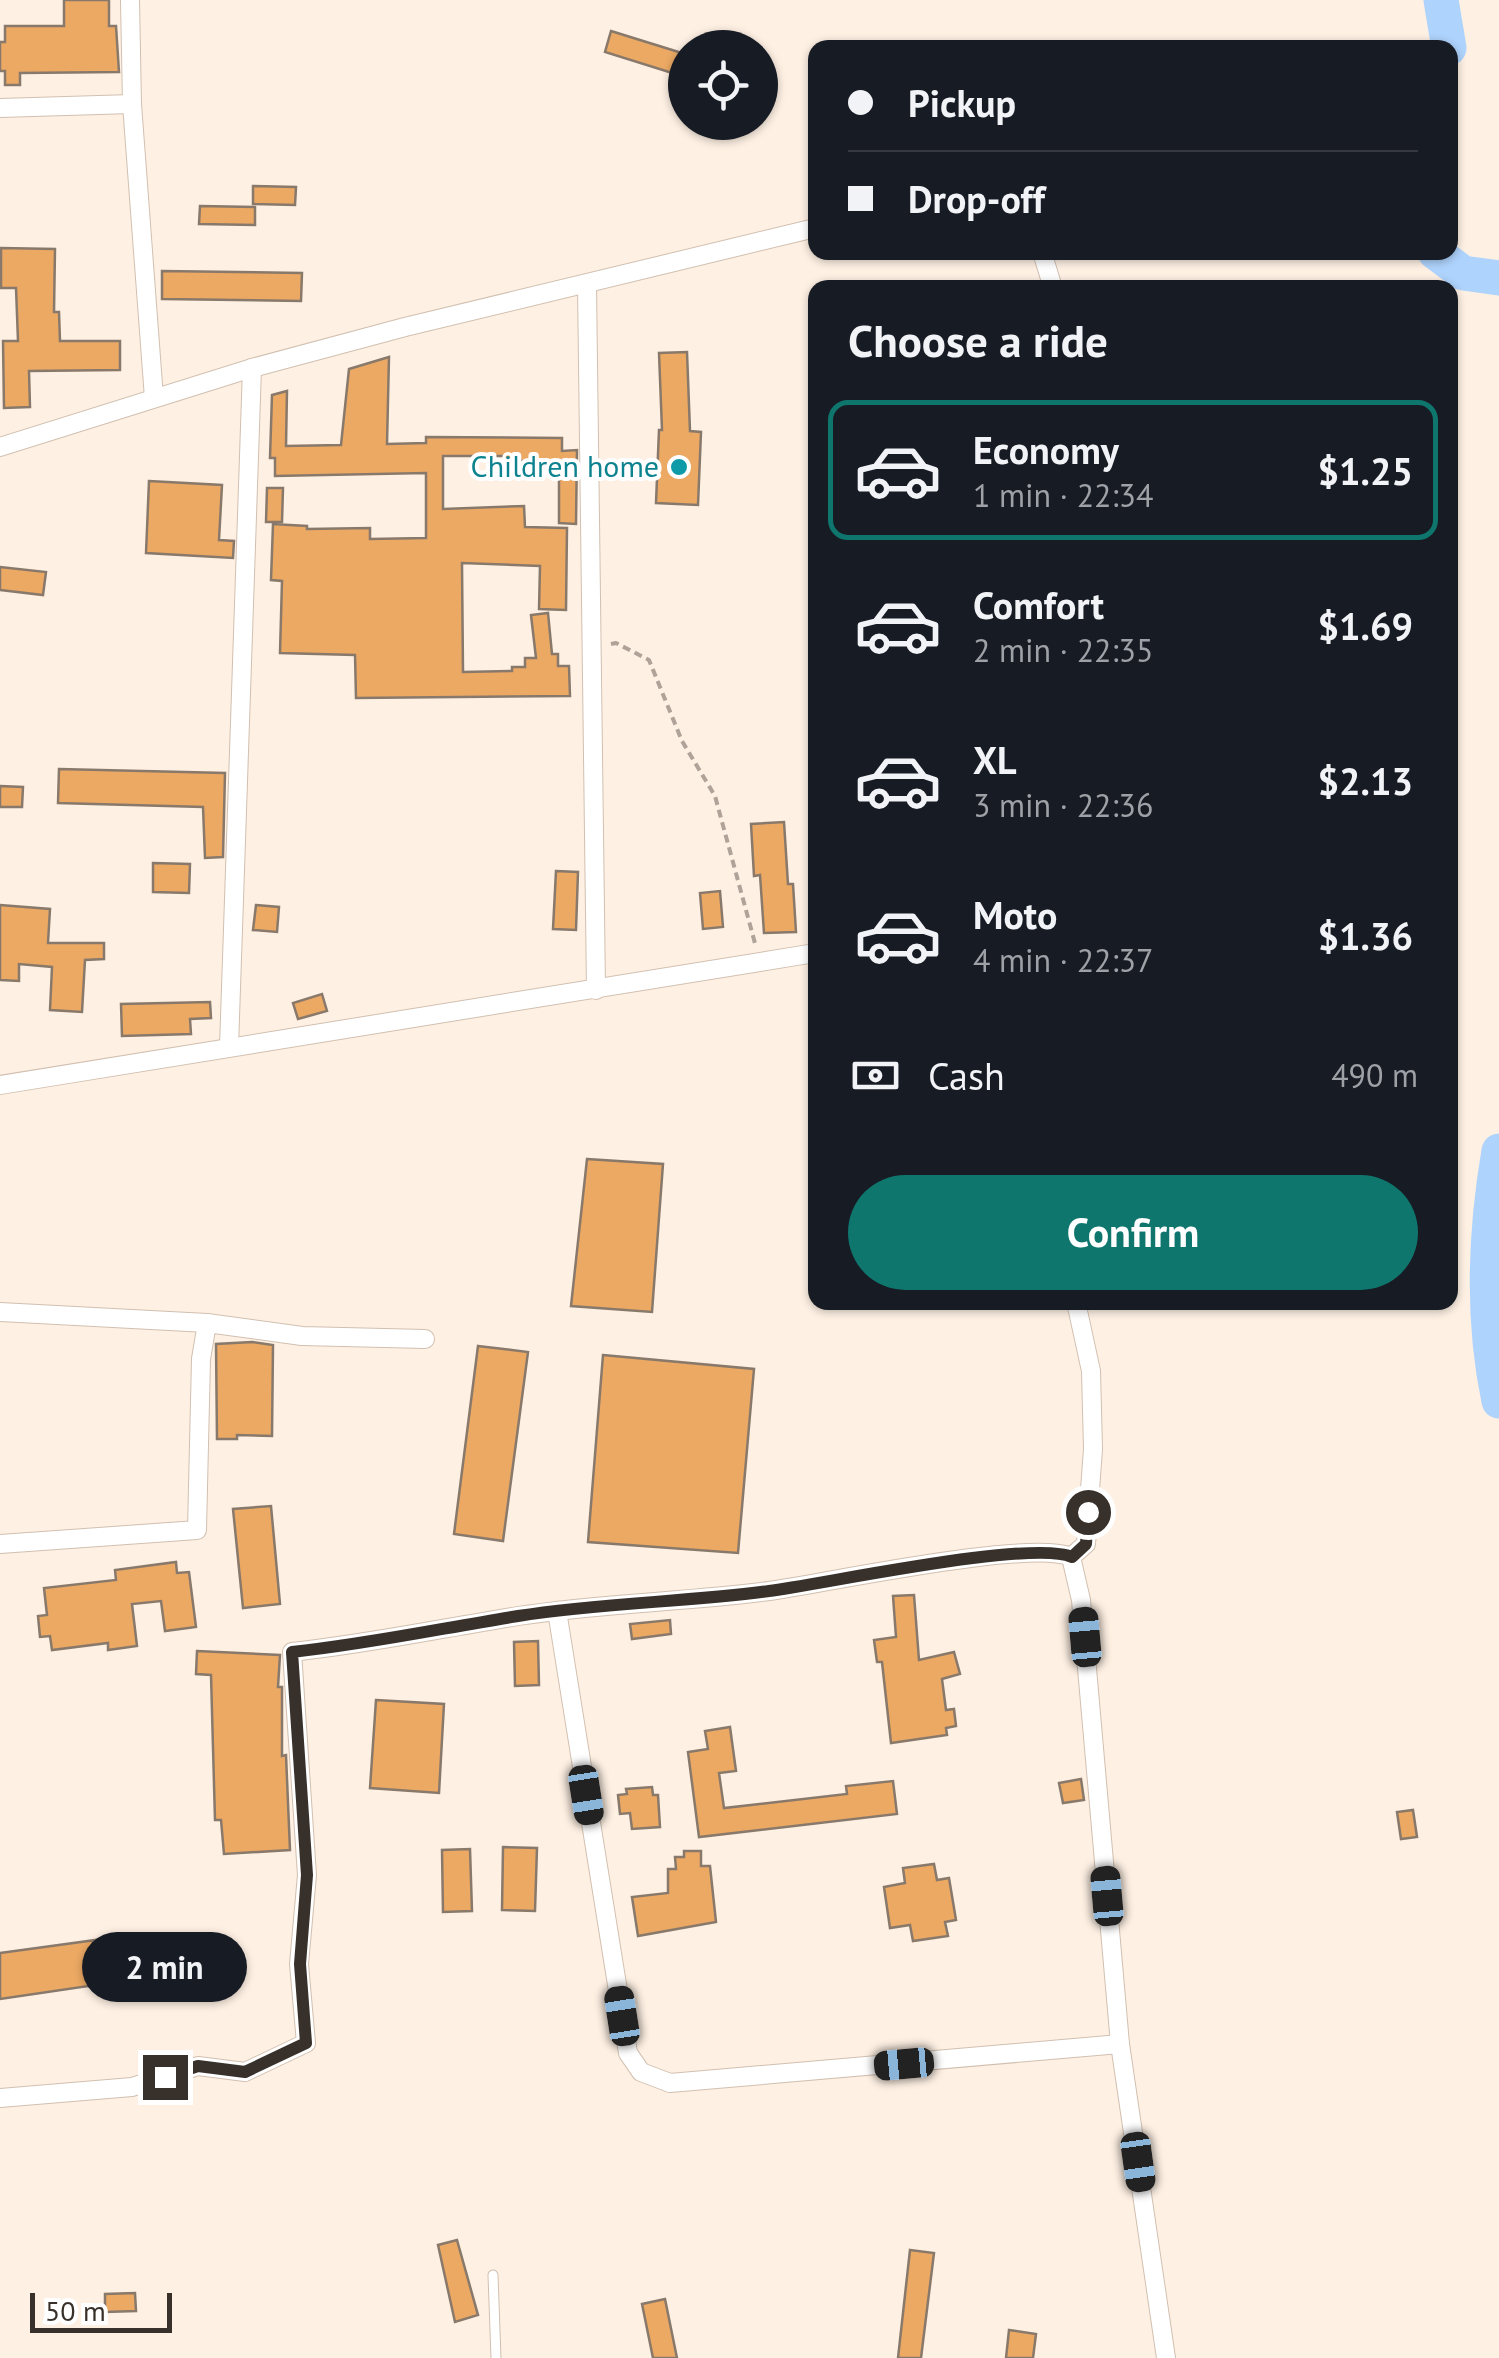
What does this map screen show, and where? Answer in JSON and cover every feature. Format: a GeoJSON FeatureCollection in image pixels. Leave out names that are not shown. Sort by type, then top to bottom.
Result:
{"type":"FeatureCollection","features":[{"type":"Feature","properties":{"kind":"street"},"geometry":{"type":"LineString","coordinates":[[130,0],[132,104],[154,398]]}},
{"type":"Feature","properties":{"kind":"street"},"geometry":{"type":"LineString","coordinates":[[0,108],[132,104]]}},
{"type":"Feature","properties":{"kind":"street"},"geometry":{"type":"LineString","coordinates":[[0,446],[252,368],[405,326],[808,230]]}},
{"type":"Feature","properties":{"kind":"street"},"geometry":{"type":"LineString","coordinates":[[587,285],[596,990]]}},
{"type":"Feature","properties":{"kind":"street"},"geometry":{"type":"LineString","coordinates":[[229,1048],[252,368]]}},
{"type":"Feature","properties":{"kind":"street"},"geometry":{"type":"LineString","coordinates":[[0,1085],[808,954]]}},
{"type":"Feature","properties":{"kind":"street"},"geometry":{"type":"LineString","coordinates":[[1072,1557],[1086,1544],[1093,1449],[1091,1372],[1078,1310]]}},
{"type":"Feature","properties":{"kind":"street"},"geometry":{"type":"LineString","coordinates":[[0,1312],[207,1324],[302,1336],[425,1338]]}},
{"type":"Feature","properties":{"kind":"street"},"geometry":{"type":"LineString","coordinates":[[0,1544],[197,1530],[201,1359],[207,1324]]}},
{"type":"Feature","properties":{"kind":"street"},"geometry":{"type":"LineString","coordinates":[[0,2098],[132,2088],[198,2066],[245,2072],[306,2043],[300,1964],[307,1875],[292,1652],[557,1611],[768,1591],[1030,1553],[1061,1553],[1072,1557],[1082,1600],[1120,2044],[1166,2358]]}},
{"type":"Feature","properties":{"kind":"street"},"geometry":{"type":"LineString","coordinates":[[557,1611],[628,2052],[640,2072],[670,2083],[1120,2044]]}},
{"type":"Feature","properties":{"kind":"lane"},"geometry":{"type":"LineString","coordinates":[[493,2275],[496,2358]]}},
{"type":"Feature","properties":{"kind":"path"},"geometry":{"type":"LineString","coordinates":[[591,649],[616,643],[649,660],[682,741],[715,796],[760,960]]}},
{"type":"Feature","properties":{"kind":"building"},"geometry":{"type":"Polygon","coordinates":[[[64,0],[109,0],[109,26],[116,26],[119,72],[20,73],[20,85],[5,85],[5,71],[0,71],[0,42],[5,42],[5,26],[64,26],[64,0]]]}},
{"type":"Feature","properties":{"kind":"building"},"geometry":{"type":"Polygon","coordinates":[[[611,31],[668,49],[668,72],[605,52],[611,31]]]}},
{"type":"Feature","properties":{"kind":"building"},"geometry":{"type":"Polygon","coordinates":[[[253,186],[296,187],[295,205],[253,204],[253,186]]]}},
{"type":"Feature","properties":{"kind":"building"},"geometry":{"type":"Polygon","coordinates":[[[200,206],[255,207],[255,225],[199,224],[200,206]]]}},
{"type":"Feature","properties":{"kind":"building"},"geometry":{"type":"Polygon","coordinates":[[[1,248],[55,249],[54,312],[59,312],[60,341],[120,341],[120,370],[29,371],[30,407],[4,408],[3,341],[18,341],[16,288],[1,288],[1,248]]]}},
{"type":"Feature","properties":{"kind":"building"},"geometry":{"type":"Polygon","coordinates":[[[162,271],[302,273],[301,301],[162,299],[162,271]]]}},
{"type":"Feature","properties":{"kind":"building"},"geometry":{"type":"Polygon","coordinates":[[[687,352],[690,431],[701,432],[698,505],[656,503],[662,430],[659,353],[687,352]]]}},
{"type":"Feature","properties":{"kind":"building"},"geometry":{"type":"Polygon","coordinates":[[[389,357],[387,444],[426,443],[426,437],[562,438],[562,451],[577,450],[576,524],[559,523],[559,461],[443,456],[443,509],[524,506],[525,527],[567,528],[566,610],[539,609],[540,566],[462,563],[463,672],[525,667],[525,658],[536,658],[531,615],[548,613],[552,654],[558,654],[558,666],[569,666],[570,696],[356,698],[355,655],[280,653],[282,581],[271,580],[273,524],[307,529],[370,528],[370,539],[426,538],[426,473],[275,476],[275,458],[270,458],[272,395],[287,391],[286,446],[341,445],[349,369],[389,357]]]}},
{"type":"Feature","properties":{"kind":"building"},"geometry":{"type":"Polygon","coordinates":[[[149,481],[222,485],[219,540],[234,541],[233,558],[146,553],[149,481]]]}},
{"type":"Feature","properties":{"kind":"building"},"geometry":{"type":"Polygon","coordinates":[[[267,488],[283,488],[282,522],[266,522],[267,488]]]}},
{"type":"Feature","properties":{"kind":"building"},"geometry":{"type":"Polygon","coordinates":[[[0,567],[46,572],[43,595],[0,590],[0,567]]]}},
{"type":"Feature","properties":{"kind":"building"},"geometry":{"type":"Polygon","coordinates":[[[59,769],[225,773],[223,857],[205,858],[203,807],[58,803],[59,769]]]}},
{"type":"Feature","properties":{"kind":"building"},"geometry":{"type":"Polygon","coordinates":[[[0,786],[23,787],[22,807],[0,807],[0,786]]]}},
{"type":"Feature","properties":{"kind":"building"},"geometry":{"type":"Polygon","coordinates":[[[784,822],[796,932],[764,933],[760,875],[754,876],[751,824],[784,822]]]}},
{"type":"Feature","properties":{"kind":"building"},"geometry":{"type":"Polygon","coordinates":[[[153,863],[190,864],[189,893],[153,892],[153,863]]]}},
{"type":"Feature","properties":{"kind":"building"},"geometry":{"type":"Polygon","coordinates":[[[556,871],[578,872],[576,930],[553,929],[556,871]]]}},
{"type":"Feature","properties":{"kind":"building"},"geometry":{"type":"Polygon","coordinates":[[[720,891],[723,927],[703,929],[700,893],[720,891]]]}},
{"type":"Feature","properties":{"kind":"building"},"geometry":{"type":"Polygon","coordinates":[[[0,905],[50,909],[48,943],[104,943],[104,959],[85,960],[82,1012],[50,1010],[52,967],[19,964],[19,981],[0,980],[0,905]]]}},
{"type":"Feature","properties":{"kind":"building"},"geometry":{"type":"Polygon","coordinates":[[[256,905],[279,907],[277,932],[253,930],[256,905]]]}},
{"type":"Feature","properties":{"kind":"building"},"geometry":{"type":"Polygon","coordinates":[[[322,994],[327,1011],[298,1019],[293,1003],[322,994]]]}},
{"type":"Feature","properties":{"kind":"building"},"geometry":{"type":"Polygon","coordinates":[[[210,1002],[211,1018],[190,1019],[191,1034],[122,1036],[121,1004],[210,1002]]]}},
{"type":"Feature","properties":{"kind":"building"},"geometry":{"type":"Polygon","coordinates":[[[587,1159],[663,1164],[652,1312],[571,1306],[587,1159]]]}},
{"type":"Feature","properties":{"kind":"building"},"geometry":{"type":"Polygon","coordinates":[[[216,1344],[273,1345],[272,1436],[217,1439],[216,1344]]]}},
{"type":"Feature","properties":{"kind":"building"},"geometry":{"type":"Polygon","coordinates":[[[478,1346],[528,1352],[503,1541],[454,1534],[478,1346]]]}},
{"type":"Feature","properties":{"kind":"building"},"geometry":{"type":"Polygon","coordinates":[[[603,1355],[754,1369],[738,1553],[588,1542],[603,1355]]]}},
{"type":"Feature","properties":{"kind":"building"},"geometry":{"type":"Polygon","coordinates":[[[271,1506],[280,1604],[243,1608],[233,1509],[271,1506]]]}},
{"type":"Feature","properties":{"kind":"building"},"geometry":{"type":"Polygon","coordinates":[[[176,1562],[177,1573],[189,1572],[196,1627],[165,1631],[161,1601],[132,1604],[137,1646],[108,1650],[108,1643],[52,1650],[50,1636],[40,1637],[38,1616],[47,1615],[44,1588],[116,1580],[115,1570],[176,1562]]]}},
{"type":"Feature","properties":{"kind":"building"},"geometry":{"type":"Polygon","coordinates":[[[914,1595],[919,1660],[954,1652],[960,1674],[942,1679],[946,1710],[954,1709],[956,1726],[946,1728],[947,1735],[891,1743],[882,1662],[877,1662],[874,1640],[896,1637],[893,1596],[914,1595]]]}},
{"type":"Feature","properties":{"kind":"building"},"geometry":{"type":"Polygon","coordinates":[[[670,1620],[671,1634],[632,1639],[630,1624],[670,1620]]]}},
{"type":"Feature","properties":{"kind":"building"},"geometry":{"type":"Polygon","coordinates":[[[538,1641],[539,1685],[515,1686],[514,1642],[538,1641]]]}},
{"type":"Feature","properties":{"kind":"building"},"geometry":{"type":"Polygon","coordinates":[[[197,1651],[280,1655],[278,1687],[282,1687],[282,1756],[286,1755],[290,1850],[224,1854],[221,1820],[215,1820],[211,1675],[196,1674],[197,1651]]]}},
{"type":"Feature","properties":{"kind":"building"},"geometry":{"type":"Polygon","coordinates":[[[376,1700],[444,1704],[439,1793],[370,1788],[376,1700]]]}},
{"type":"Feature","properties":{"kind":"building"},"geometry":{"type":"Polygon","coordinates":[[[730,1727],[736,1771],[719,1773],[724,1808],[847,1794],[846,1786],[893,1781],[897,1814],[699,1837],[688,1752],[708,1749],[705,1731],[730,1727]]]}},
{"type":"Feature","properties":{"kind":"building"},"geometry":{"type":"Polygon","coordinates":[[[1081,1779],[1084,1800],[1063,1803],[1059,1783],[1081,1779]]]}},
{"type":"Feature","properties":{"kind":"building"},"geometry":{"type":"Polygon","coordinates":[[[652,1787],[653,1795],[658,1795],[660,1827],[632,1829],[630,1813],[620,1814],[618,1795],[627,1794],[626,1789],[652,1787]]]}},
{"type":"Feature","properties":{"kind":"building"},"geometry":{"type":"Polygon","coordinates":[[[1413,1810],[1417,1837],[1401,1839],[1397,1812],[1413,1810]]]}},
{"type":"Feature","properties":{"kind":"building"},"geometry":{"type":"Polygon","coordinates":[[[503,1847],[537,1848],[535,1911],[502,1910],[503,1847]]]}},
{"type":"Feature","properties":{"kind":"building"},"geometry":{"type":"Polygon","coordinates":[[[470,1849],[472,1911],[443,1912],[442,1850],[470,1849]]]}},
{"type":"Feature","properties":{"kind":"building"},"geometry":{"type":"Polygon","coordinates":[[[684,1851],[701,1851],[701,1866],[710,1866],[716,1922],[638,1936],[632,1897],[668,1893],[668,1869],[676,1869],[675,1857],[684,1857],[684,1851]]]}},
{"type":"Feature","properties":{"kind":"building"},"geometry":{"type":"Polygon","coordinates":[[[934,1864],[937,1880],[949,1878],[956,1920],[945,1922],[948,1936],[913,1941],[910,1925],[890,1928],[884,1887],[905,1883],[903,1868],[934,1864]]]}},
{"type":"Feature","properties":{"kind":"building"},"geometry":{"type":"Polygon","coordinates":[[[103,1939],[109,1983],[0,1999],[0,1953],[103,1939]]]}},
{"type":"Feature","properties":{"kind":"building"},"geometry":{"type":"Polygon","coordinates":[[[457,2240],[478,2315],[455,2322],[438,2245],[457,2240]]]}},
{"type":"Feature","properties":{"kind":"building"},"geometry":{"type":"Polygon","coordinates":[[[910,2250],[934,2253],[921,2358],[898,2358],[910,2250]]]}},
{"type":"Feature","properties":{"kind":"building"},"geometry":{"type":"Polygon","coordinates":[[[135,2293],[136,2311],[105,2312],[105,2294],[135,2293]]]}},
{"type":"Feature","properties":{"kind":"building"},"geometry":{"type":"Polygon","coordinates":[[[665,2299],[677,2358],[653,2358],[642,2304],[665,2299]]]}},
{"type":"Feature","properties":{"kind":"building"},"geometry":{"type":"Polygon","coordinates":[[[1009,2330],[1036,2334],[1033,2358],[1006,2358],[1009,2330]]]}},
{"type":"Feature","properties":{"kind":"waterway"},"geometry":{"type":"LineString","coordinates":[[1441,0],[1448,40]]}},
{"type":"Feature","properties":{"kind":"waterway"},"geometry":{"type":"LineString","coordinates":[[1446,260],[1463,273],[1499,278]]}},
{"type":"Feature","properties":{"kind":"waterway"},"geometry":{"type":"LineString","coordinates":[[1499,1151],[1487,1276],[1490,1339],[1499,1401]]}},
{"type":"Feature","properties":{"kind":"place","name":"Children home"},"geometry":{"type":"Point","coordinates":[679,467]}},
{"type":"Feature","properties":{"kind":"route"},"geometry":{"type":"LineString","coordinates":[[165,2077],[198,2066],[245,2072],[306,2043],[300,1964],[307,1875],[292,1652],[518,1616],[768,1591],[966,1560],[1030,1553],[1072,1557],[1086,1544],[1088,1512]]}}]}
